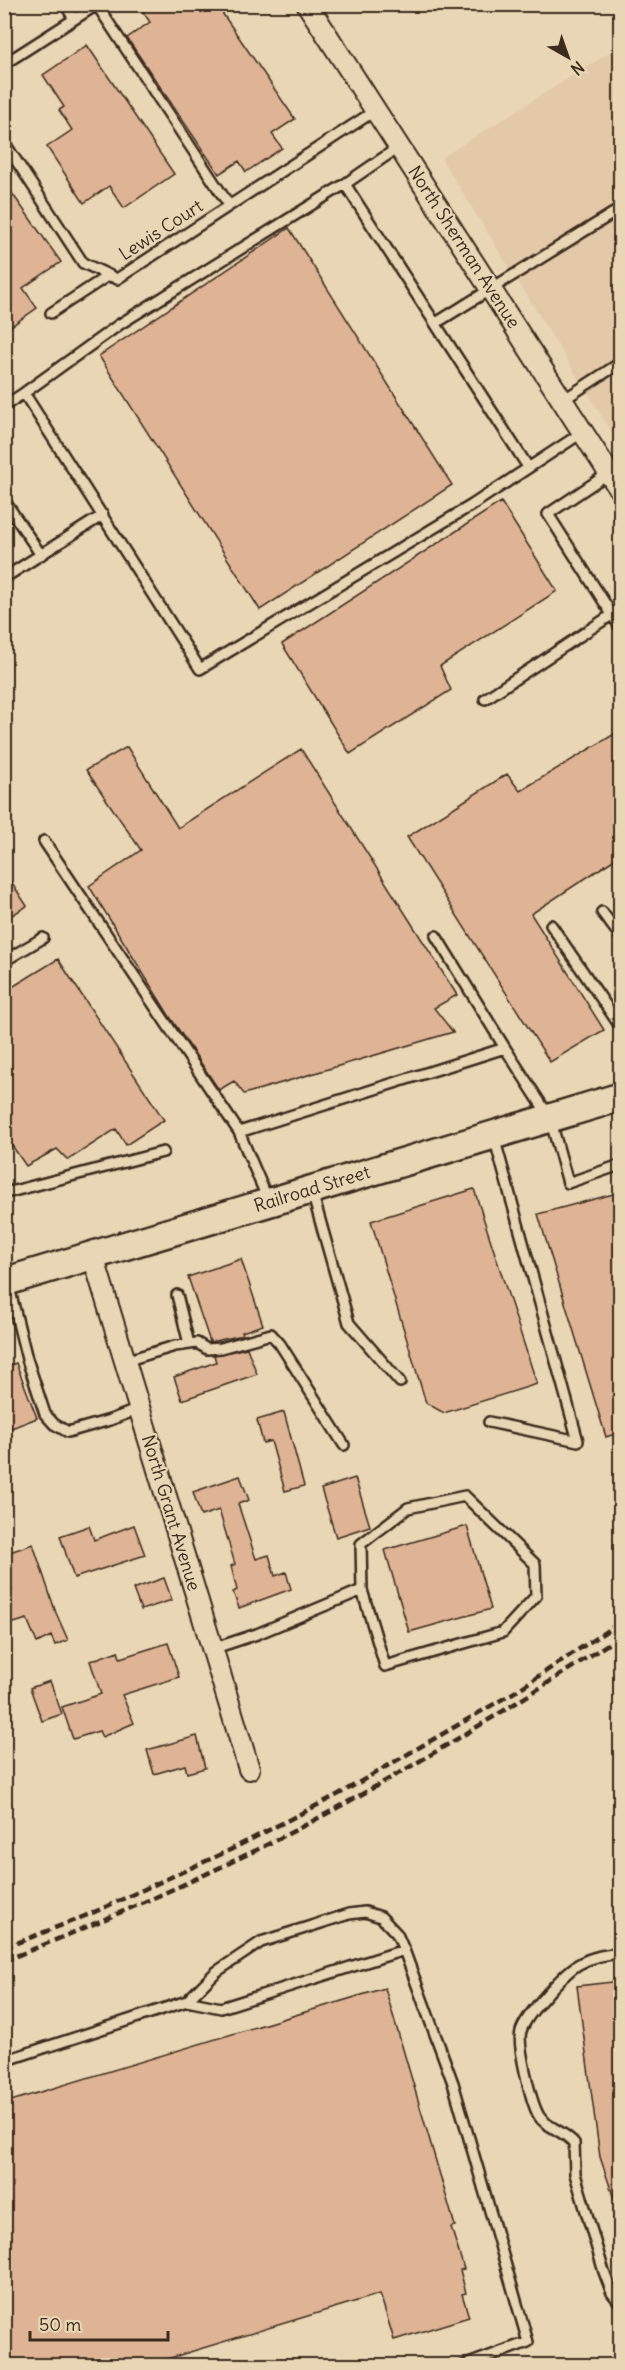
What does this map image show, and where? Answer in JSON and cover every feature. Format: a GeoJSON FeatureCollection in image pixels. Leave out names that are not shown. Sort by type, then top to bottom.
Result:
{"type":"FeatureCollection","features":[{"type":"Feature","properties":{"kind":"main road","name":"Railroad Street"},"geometry":{"type":"LineString","coordinates":[[5,1280],[93,1256],[621,1097]]}},
{"type":"Feature","properties":{"kind":"street","name":"North Sherman Avenue"},"geometry":{"type":"LineString","coordinates":[[307,4],[621,490]]}},
{"type":"Feature","properties":{"kind":"street","name":"North Grant Avenue"},"geometry":{"type":"LineString","coordinates":[[93,1256],[249,1769]]}},
{"type":"Feature","properties":{"kind":"lane"},"geometry":{"type":"LineString","coordinates":[[65,4],[74,19]]}},
{"type":"Feature","properties":{"kind":"lane"},"geometry":{"type":"LineString","coordinates":[[4,64],[98,5],[230,206]]}},
{"type":"Feature","properties":{"kind":"lane","name":"Lewis Court"},"geometry":{"type":"LineString","coordinates":[[4,142],[83,264],[117,279],[376,110]]}},
{"type":"Feature","properties":{"kind":"lane"},"geometry":{"type":"LineString","coordinates":[[4,406],[120,324],[345,184],[399,147]]}},
{"type":"Feature","properties":{"kind":"lane"},"geometry":{"type":"LineString","coordinates":[[345,184],[528,467]]}},
{"type":"Feature","properties":{"kind":"lane"},"geometry":{"type":"LineString","coordinates":[[436,323],[493,290],[621,209]]}},
{"type":"Feature","properties":{"kind":"lane"},"geometry":{"type":"LineString","coordinates":[[51,313],[109,275]]}},
{"type":"Feature","properties":{"kind":"lane"},"geometry":{"type":"LineString","coordinates":[[563,400],[621,363]]}},
{"type":"Feature","properties":{"kind":"lane"},"geometry":{"type":"LineString","coordinates":[[24,393],[200,669],[472,505],[582,432]]}},
{"type":"Feature","properties":{"kind":"lane"},"geometry":{"type":"LineString","coordinates":[[609,473],[548,514],[621,627]]}},
{"type":"Feature","properties":{"kind":"lane"},"geometry":{"type":"LineString","coordinates":[[4,500],[41,555]]}},
{"type":"Feature","properties":{"kind":"lane"},"geometry":{"type":"LineString","coordinates":[[4,578],[103,515]]}},
{"type":"Feature","properties":{"kind":"lane"},"geometry":{"type":"LineString","coordinates":[[485,699],[613,615]]}},
{"type":"Feature","properties":{"kind":"lane"},"geometry":{"type":"LineString","coordinates":[[44,842],[238,1132],[268,1202]]}},
{"type":"Feature","properties":{"kind":"lane"},"geometry":{"type":"LineString","coordinates":[[602,912],[621,936]]}},
{"type":"Feature","properties":{"kind":"lane"},"geometry":{"type":"LineString","coordinates":[[551,925],[621,1026]]}},
{"type":"Feature","properties":{"kind":"lane"},"geometry":{"type":"LineString","coordinates":[[436,936],[550,1118],[568,1183],[621,1166]]}},
{"type":"Feature","properties":{"kind":"lane"},"geometry":{"type":"LineString","coordinates":[[4,961],[43,938]]}},
{"type":"Feature","properties":{"kind":"lane"},"geometry":{"type":"LineString","coordinates":[[238,1132],[506,1048]]}},
{"type":"Feature","properties":{"kind":"lane"},"geometry":{"type":"LineString","coordinates":[[489,1422],[578,1442],[493,1135]]}},
{"type":"Feature","properties":{"kind":"lane"},"geometry":{"type":"LineString","coordinates":[[4,1189],[10,1192],[163,1152]]}},
{"type":"Feature","properties":{"kind":"lane"},"geometry":{"type":"LineString","coordinates":[[311,1190],[349,1323],[400,1382]]}},
{"type":"Feature","properties":{"kind":"lane"},"geometry":{"type":"LineString","coordinates":[[5,1280],[45,1414],[54,1424],[68,1432],[140,1409]]}},
{"type":"Feature","properties":{"kind":"lane"},"geometry":{"type":"LineString","coordinates":[[177,1295],[189,1344]]}},
{"type":"Feature","properties":{"kind":"lane"},"geometry":{"type":"LineString","coordinates":[[125,1361],[175,1346],[197,1343],[207,1349],[220,1348],[270,1334],[280,1344],[344,1444]]}},
{"type":"Feature","properties":{"kind":"lane"},"geometry":{"type":"LineString","coordinates":[[465,1496],[535,1564],[536,1596],[503,1632],[385,1666],[362,1590],[361,1544],[408,1509],[465,1496]]}},
{"type":"Feature","properties":{"kind":"lane"},"geometry":{"type":"LineString","coordinates":[[212,1649],[257,1634],[362,1590]]}},
{"type":"Feature","properties":{"kind":"lane"},"geometry":{"type":"LineString","coordinates":[[4,2061],[187,2001],[216,1972],[261,1942],[349,1914],[365,1912],[381,1917],[397,1934],[404,1950],[453,2083],[528,2342],[463,2366]]}},
{"type":"Feature","properties":{"kind":"lane"},"geometry":{"type":"LineString","coordinates":[[187,2001],[221,2008],[404,1950]]}},
{"type":"Feature","properties":{"kind":"lane"},"geometry":{"type":"LineString","coordinates":[[621,1953],[597,1956],[579,1964],[538,2004],[520,2032],[524,2072],[538,2116],[544,2122],[562,2131],[574,2143],[575,2174],[578,2185],[604,2272],[612,2293],[621,2303]]}},
{"type":"Feature","properties":{"kind":"shaded area"},"geometry":{"type":"Polygon","coordinates":[[[620,46],[620,445],[441,158],[620,46]]]}},
{"type":"Feature","properties":{"kind":"building"},"geometry":{"type":"Polygon","coordinates":[[[153,4],[216,4],[295,119],[272,134],[282,148],[246,172],[239,161],[219,174],[127,38],[150,22],[143,12],[153,4]]]}},
{"type":"Feature","properties":{"kind":"building"},"geometry":{"type":"Polygon","coordinates":[[[87,45],[174,174],[124,208],[109,186],[84,203],[47,147],[72,130],[59,110],[64,107],[43,75],[87,45]]]}},
{"type":"Feature","properties":{"kind":"building"},"geometry":{"type":"Polygon","coordinates":[[[4,182],[61,262],[23,288],[37,308],[4,331],[4,182]]]}},
{"type":"Feature","properties":{"kind":"building"},"geometry":{"type":"Polygon","coordinates":[[[289,228],[452,485],[260,610],[99,356],[289,228]]]}},
{"type":"Feature","properties":{"kind":"building"},"geometry":{"type":"Polygon","coordinates":[[[501,502],[557,591],[440,666],[451,690],[350,754],[282,644],[501,502]]]}},
{"type":"Feature","properties":{"kind":"building"},"geometry":{"type":"Polygon","coordinates":[[[621,730],[621,855],[531,914],[604,1030],[550,1062],[407,837],[507,774],[520,791],[621,730]]]}},
{"type":"Feature","properties":{"kind":"building"},"geometry":{"type":"Polygon","coordinates":[[[127,747],[178,828],[301,749],[457,995],[434,1008],[453,1032],[244,1094],[234,1081],[219,1090],[170,1017],[89,886],[141,850],[86,770],[127,747]]]}},
{"type":"Feature","properties":{"kind":"building"},"geometry":{"type":"Polygon","coordinates":[[[4,871],[27,906],[4,920],[4,871]]]}},
{"type":"Feature","properties":{"kind":"building"},"geometry":{"type":"Polygon","coordinates":[[[58,959],[164,1120],[126,1145],[116,1129],[68,1160],[57,1149],[26,1166],[4,1134],[4,992],[58,959]]]}},
{"type":"Feature","properties":{"kind":"building"},"geometry":{"type":"Polygon","coordinates":[[[474,1189],[537,1384],[444,1413],[426,1403],[371,1221],[474,1189]]]}},
{"type":"Feature","properties":{"kind":"building"},"geometry":{"type":"Polygon","coordinates":[[[621,1192],[621,1432],[606,1437],[538,1214],[621,1192]]]}},
{"type":"Feature","properties":{"kind":"building"},"geometry":{"type":"Polygon","coordinates":[[[241,1259],[263,1325],[242,1332],[243,1335],[210,1342],[188,1277],[241,1259]]]}},
{"type":"Feature","properties":{"kind":"building"},"geometry":{"type":"Polygon","coordinates":[[[247,1348],[257,1374],[182,1400],[174,1377],[216,1362],[214,1355],[247,1348]]]}},
{"type":"Feature","properties":{"kind":"building"},"geometry":{"type":"Polygon","coordinates":[[[16,1363],[37,1418],[4,1431],[4,1367],[16,1363]]]}},
{"type":"Feature","properties":{"kind":"building"},"geometry":{"type":"Polygon","coordinates":[[[284,1412],[304,1486],[285,1491],[271,1441],[263,1443],[257,1420],[284,1412]]]}},
{"type":"Feature","properties":{"kind":"building"},"geometry":{"type":"Polygon","coordinates":[[[240,1476],[249,1500],[238,1504],[256,1559],[269,1555],[275,1576],[286,1572],[291,1589],[239,1608],[233,1592],[237,1590],[231,1566],[235,1564],[219,1510],[201,1516],[193,1492],[240,1476]]]}},
{"type":"Feature","properties":{"kind":"building"},"geometry":{"type":"Polygon","coordinates":[[[355,1478],[370,1526],[336,1537],[321,1489],[355,1478]]]}},
{"type":"Feature","properties":{"kind":"building"},"geometry":{"type":"Polygon","coordinates":[[[134,1525],[145,1555],[74,1578],[60,1536],[89,1526],[94,1540],[134,1525]]]}},
{"type":"Feature","properties":{"kind":"building"},"geometry":{"type":"Polygon","coordinates":[[[467,1526],[491,1609],[409,1632],[385,1550],[467,1526]]]}},
{"type":"Feature","properties":{"kind":"building"},"geometry":{"type":"Polygon","coordinates":[[[33,1544],[56,1613],[68,1640],[55,1645],[51,1636],[37,1643],[27,1619],[4,1626],[4,1592],[12,1591],[4,1568],[4,1554],[33,1544]]]}},
{"type":"Feature","properties":{"kind":"building"},"geometry":{"type":"Polygon","coordinates":[[[164,1578],[172,1600],[141,1610],[133,1589],[164,1578]]]}},
{"type":"Feature","properties":{"kind":"building"},"geometry":{"type":"Polygon","coordinates":[[[168,1643],[179,1677],[122,1695],[134,1723],[102,1737],[99,1731],[73,1739],[62,1707],[101,1694],[90,1661],[118,1651],[120,1658],[168,1643]]]}},
{"type":"Feature","properties":{"kind":"building"},"geometry":{"type":"Polygon","coordinates":[[[50,1681],[62,1714],[42,1721],[30,1688],[50,1681]]]}},
{"type":"Feature","properties":{"kind":"building"},"geometry":{"type":"Polygon","coordinates":[[[197,1736],[205,1768],[187,1773],[185,1765],[154,1774],[147,1750],[197,1736]]]}},
{"type":"Feature","properties":{"kind":"building"},"geometry":{"type":"Polygon","coordinates":[[[621,1981],[621,2210],[618,2210],[600,2157],[577,1986],[621,1981]]]}},
{"type":"Feature","properties":{"kind":"building"},"geometry":{"type":"Polygon","coordinates":[[[385,1988],[455,2226],[451,2227],[464,2269],[460,2270],[466,2293],[462,2294],[469,2317],[394,2340],[380,2294],[144,2366],[4,2366],[4,2103],[385,1988]]]}},
{"type":"Feature","properties":{"kind":"railway"},"geometry":{"type":"LineString","coordinates":[[4,1948],[90,1914],[228,1851],[339,1794],[513,1693],[620,1622]]}},
{"type":"Feature","properties":{"kind":"railway"},"geometry":{"type":"LineString","coordinates":[[4,1961],[177,1887],[304,1825],[451,1743],[620,1636]]}}]}
